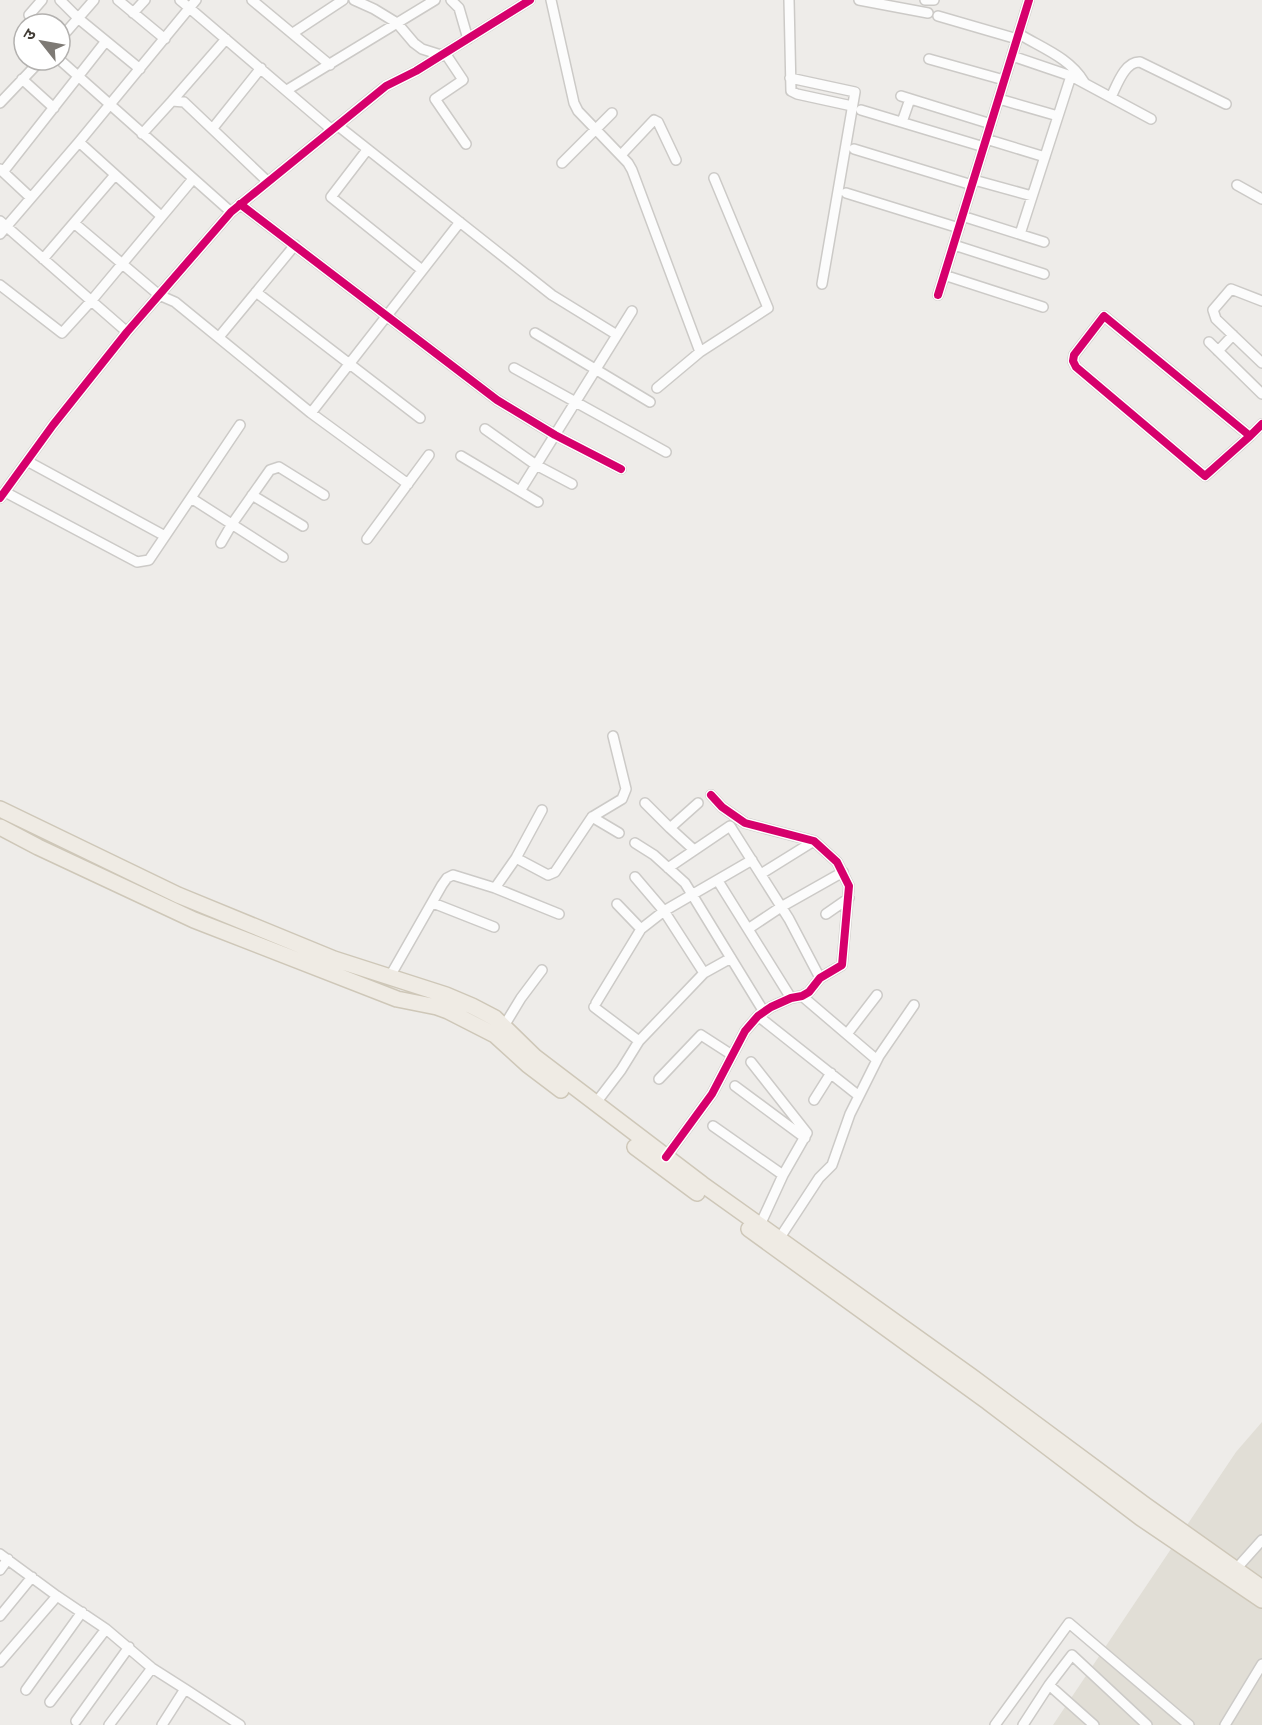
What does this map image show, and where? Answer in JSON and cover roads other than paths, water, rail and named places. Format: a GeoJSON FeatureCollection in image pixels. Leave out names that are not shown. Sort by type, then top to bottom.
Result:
{"type":"FeatureCollection","features":[{"type":"Feature","properties":{"kind":"main road"},"geometry":{"type":"LineString","coordinates":[[0,809],[178,896],[334,959],[472,1006],[495,1018],[535,1057],[595,1104],[661,1168],[986,1401],[1141,1518],[1262,1600]]}},
{"type":"Feature","properties":{"kind":"main road"},"geometry":{"type":"LineString","coordinates":[[0,827],[194,920],[397,999],[448,1011],[495,1035],[528,1065],[616,1126],[666,1157],[1262,1588]]}},
{"type":"Feature","properties":{"kind":"street"},"geometry":{"type":"LineString","coordinates":[[32,12],[42,0]]}},
{"type":"Feature","properties":{"kind":"street"},"geometry":{"type":"LineString","coordinates":[[60,0],[79,19],[140,69]]}},
{"type":"Feature","properties":{"kind":"street"},"geometry":{"type":"LineString","coordinates":[[72,26],[94,0]]}},
{"type":"Feature","properties":{"kind":"street"},"geometry":{"type":"LineString","coordinates":[[118,0],[165,39]]}},
{"type":"Feature","properties":{"kind":"street"},"geometry":{"type":"LineString","coordinates":[[133,13],[145,0]]}},
{"type":"Feature","properties":{"kind":"street"},"geometry":{"type":"LineString","coordinates":[[180,0],[193,4],[226,39],[287,90],[552,295],[617,335]]}},
{"type":"Feature","properties":{"kind":"street"},"geometry":{"type":"LineString","coordinates":[[293,33],[343,0]]}},
{"type":"Feature","properties":{"kind":"street"},"geometry":{"type":"LineString","coordinates":[[354,0],[397,23],[422,49],[443,54],[463,80],[435,99],[466,144]]}},
{"type":"Feature","properties":{"kind":"street"},"geometry":{"type":"LineString","coordinates":[[287,90],[435,0]]}},
{"type":"Feature","properties":{"kind":"street"},"geometry":{"type":"LineString","coordinates":[[451,0],[459,8],[468,39]]}},
{"type":"Feature","properties":{"kind":"street"},"geometry":{"type":"LineString","coordinates":[[240,425],[149,560],[137,562],[2,495],[128,332],[231,212],[386,86],[416,71],[530,0]]}},
{"type":"Feature","properties":{"kind":"street"},"geometry":{"type":"LineString","coordinates":[[551,0],[574,103],[578,111],[621,155],[632,170],[700,352]]}},
{"type":"Feature","properties":{"kind":"street"},"geometry":{"type":"LineString","coordinates":[[789,0],[791,91],[902,122],[1045,157]]}},
{"type":"Feature","properties":{"kind":"street"},"geometry":{"type":"LineString","coordinates":[[859,0],[933,14],[1018,37],[1069,63],[1084,82]]}},
{"type":"Feature","properties":{"kind":"street"},"geometry":{"type":"LineString","coordinates":[[925,0],[934,0]]}},
{"type":"Feature","properties":{"kind":"street"},"geometry":{"type":"LineString","coordinates":[[938,295],[1029,0]]}},
{"type":"Feature","properties":{"kind":"street"},"geometry":{"type":"LineString","coordinates":[[256,2],[330,65]]}},
{"type":"Feature","properties":{"kind":"street"},"geometry":{"type":"LineString","coordinates":[[128,332],[2,227],[31,198],[79,142],[193,4]]}},
{"type":"Feature","properties":{"kind":"street"},"geometry":{"type":"LineString","coordinates":[[141,134],[226,39]]}},
{"type":"Feature","properties":{"kind":"street"},"geometry":{"type":"LineString","coordinates":[[31,198],[1,170],[54,108],[106,41]]}},
{"type":"Feature","properties":{"kind":"street"},"geometry":{"type":"LineString","coordinates":[[1012,56],[1071,76],[1151,119]]}},
{"type":"Feature","properties":{"kind":"street"},"geometry":{"type":"LineString","coordinates":[[929,59],[1004,80]]}},
{"type":"Feature","properties":{"kind":"street"},"geometry":{"type":"LineString","coordinates":[[1111,97],[1129,65],[1140,62],[1226,104]]}},
{"type":"Feature","properties":{"kind":"street"},"geometry":{"type":"LineString","coordinates":[[213,128],[261,68]]}},
{"type":"Feature","properties":{"kind":"street"},"geometry":{"type":"LineString","coordinates":[[72,71],[231,212]]}},
{"type":"Feature","properties":{"kind":"street"},"geometry":{"type":"LineString","coordinates":[[0,103],[29,72]]}},
{"type":"Feature","properties":{"kind":"street"},"geometry":{"type":"LineString","coordinates":[[1020,234],[1071,76]]}},
{"type":"Feature","properties":{"kind":"street"},"geometry":{"type":"LineString","coordinates":[[790,78],[853,90],[855,94],[856,108],[822,284]]}},
{"type":"Feature","properties":{"kind":"street"},"geometry":{"type":"LineString","coordinates":[[22,79],[54,108]]}},
{"type":"Feature","properties":{"kind":"street"},"geometry":{"type":"LineString","coordinates":[[902,122],[905,98],[991,124]]}},
{"type":"Feature","properties":{"kind":"street"},"geometry":{"type":"LineString","coordinates":[[999,99],[1058,116]]}},
{"type":"Feature","properties":{"kind":"street"},"geometry":{"type":"LineString","coordinates":[[172,101],[184,102],[267,181]]}},
{"type":"Feature","properties":{"kind":"street"},"geometry":{"type":"LineString","coordinates":[[562,163],[612,113]]}},
{"type":"Feature","properties":{"kind":"street"},"geometry":{"type":"LineString","coordinates":[[621,155],[654,120],[658,122],[676,160]]}},
{"type":"Feature","properties":{"kind":"street"},"geometry":{"type":"LineString","coordinates":[[79,142],[161,216]]}},
{"type":"Feature","properties":{"kind":"street"},"geometry":{"type":"LineString","coordinates":[[854,149],[973,183],[1032,196]]}},
{"type":"Feature","properties":{"kind":"street"},"geometry":{"type":"LineString","coordinates":[[367,150],[331,197],[422,270]]}},
{"type":"Feature","properties":{"kind":"street"},"geometry":{"type":"LineString","coordinates":[[43,259],[115,175]]}},
{"type":"Feature","properties":{"kind":"street"},"geometry":{"type":"LineString","coordinates":[[657,388],[700,352],[768,308],[714,178]]}},
{"type":"Feature","properties":{"kind":"street"},"geometry":{"type":"LineString","coordinates":[[0,285],[62,333],[193,179]]}},
{"type":"Feature","properties":{"kind":"street"},"geometry":{"type":"LineString","coordinates":[[1237,185],[1262,199]]}},
{"type":"Feature","properties":{"kind":"street"},"geometry":{"type":"LineString","coordinates":[[846,193],[959,228]]}},
{"type":"Feature","properties":{"kind":"street"},"geometry":{"type":"LineString","coordinates":[[240,204],[497,400],[555,435],[621,469]]}},
{"type":"Feature","properties":{"kind":"street"},"geometry":{"type":"LineString","coordinates":[[962,216],[1044,242]]}},
{"type":"Feature","properties":{"kind":"street"},"geometry":{"type":"LineString","coordinates":[[311,413],[460,222]]}},
{"type":"Feature","properties":{"kind":"street"},"geometry":{"type":"LineString","coordinates":[[74,223],[159,295],[175,302],[311,413],[408,484]]}},
{"type":"Feature","properties":{"kind":"street"},"geometry":{"type":"LineString","coordinates":[[219,338],[295,245]]}},
{"type":"Feature","properties":{"kind":"street"},"geometry":{"type":"LineString","coordinates":[[954,245],[1044,274]]}},
{"type":"Feature","properties":{"kind":"street"},"geometry":{"type":"LineString","coordinates":[[944,274],[1044,308]]}},
{"type":"Feature","properties":{"kind":"street"},"geometry":{"type":"LineString","coordinates":[[1262,301],[1231,289],[1213,310],[1213,314],[1262,363]]}},
{"type":"Feature","properties":{"kind":"street"},"geometry":{"type":"LineString","coordinates":[[256,292],[420,418]]}},
{"type":"Feature","properties":{"kind":"street"},"geometry":{"type":"LineString","coordinates":[[520,491],[632,310]]}},
{"type":"Feature","properties":{"kind":"street"},"geometry":{"type":"LineString","coordinates":[[1250,436],[1104,316],[1074,355],[1073,362],[1076,367],[1205,476],[1250,436],[1262,424]]}},
{"type":"Feature","properties":{"kind":"street"},"geometry":{"type":"LineString","coordinates":[[535,333],[651,402]]}},
{"type":"Feature","properties":{"kind":"street"},"geometry":{"type":"LineString","coordinates":[[1218,351],[1233,335]]}},
{"type":"Feature","properties":{"kind":"street"},"geometry":{"type":"LineString","coordinates":[[1209,342],[1262,394]]}},
{"type":"Feature","properties":{"kind":"street"},"geometry":{"type":"LineString","coordinates":[[514,368],[666,452]]}},
{"type":"Feature","properties":{"kind":"street"},"geometry":{"type":"LineString","coordinates":[[485,429],[536,465],[572,484]]}},
{"type":"Feature","properties":{"kind":"street"},"geometry":{"type":"LineString","coordinates":[[367,539],[429,455]]}},
{"type":"Feature","properties":{"kind":"street"},"geometry":{"type":"LineString","coordinates":[[461,456],[538,502]]}},
{"type":"Feature","properties":{"kind":"street"},"geometry":{"type":"LineString","coordinates":[[27,461],[165,536]]}},
{"type":"Feature","properties":{"kind":"street"},"geometry":{"type":"LineString","coordinates":[[221,543],[252,495],[275,466],[324,495]]}},
{"type":"Feature","properties":{"kind":"street"},"geometry":{"type":"LineString","coordinates":[[252,495],[303,526]]}},
{"type":"Feature","properties":{"kind":"street"},"geometry":{"type":"LineString","coordinates":[[191,498],[283,557]]}},
{"type":"Feature","properties":{"kind":"street"},"geometry":{"type":"LineString","coordinates":[[516,858],[548,875],[555,872],[592,817],[622,799],[625,795],[625,783],[613,736]]}},
{"type":"Feature","properties":{"kind":"street"},"geometry":{"type":"LineString","coordinates":[[666,1157],[712,1094],[745,1032],[761,1014],[791,998],[809,992],[820,978],[842,965],[849,886],[837,862],[814,841],[746,823],[722,807],[711,795]]}},
{"type":"Feature","properties":{"kind":"street"},"geometry":{"type":"LineString","coordinates":[[645,802],[693,849]]}},
{"type":"Feature","properties":{"kind":"street"},"geometry":{"type":"LineString","coordinates":[[670,828],[698,803]]}},
{"type":"Feature","properties":{"kind":"street"},"geometry":{"type":"LineString","coordinates":[[495,888],[516,858],[542,810]]}},
{"type":"Feature","properties":{"kind":"street"},"geometry":{"type":"LineString","coordinates":[[592,817],[619,833]]}},
{"type":"Feature","properties":{"kind":"street"},"geometry":{"type":"LineString","coordinates":[[668,868],[730,826],[781,907],[820,978]]}},
{"type":"Feature","properties":{"kind":"street"},"geometry":{"type":"LineString","coordinates":[[760,874],[814,841]]}},
{"type":"Feature","properties":{"kind":"street"},"geometry":{"type":"LineString","coordinates":[[635,843],[654,855],[685,883],[731,958],[761,1014],[859,1096]]}},
{"type":"Feature","properties":{"kind":"street"},"geometry":{"type":"LineString","coordinates":[[639,1041],[595,1005],[642,929],[664,911],[752,860]]}},
{"type":"Feature","properties":{"kind":"street"},"geometry":{"type":"LineString","coordinates":[[748,929],[781,907],[843,872]]}},
{"type":"Feature","properties":{"kind":"street"},"geometry":{"type":"LineString","coordinates":[[389,978],[442,885],[447,878],[453,875],[495,888],[559,914]]}},
{"type":"Feature","properties":{"kind":"street"},"geometry":{"type":"LineString","coordinates":[[634,877],[664,911],[704,973]]}},
{"type":"Feature","properties":{"kind":"street"},"geometry":{"type":"LineString","coordinates":[[718,881],[791,998]]}},
{"type":"Feature","properties":{"kind":"street"},"geometry":{"type":"LineString","coordinates":[[826,914],[849,898]]}},
{"type":"Feature","properties":{"kind":"street"},"geometry":{"type":"LineString","coordinates":[[433,903],[494,927]]}},
{"type":"Feature","properties":{"kind":"street"},"geometry":{"type":"LineString","coordinates":[[617,904],[642,929]]}},
{"type":"Feature","properties":{"kind":"street"},"geometry":{"type":"LineString","coordinates":[[595,1104],[621,1070],[639,1041],[704,973],[731,958]]}},
{"type":"Feature","properties":{"kind":"street"},"geometry":{"type":"LineString","coordinates":[[504,1026],[542,970]]}},
{"type":"Feature","properties":{"kind":"street"},"geometry":{"type":"LineString","coordinates":[[847,1034],[877,995]]}},
{"type":"Feature","properties":{"kind":"street"},"geometry":{"type":"LineString","coordinates":[[802,996],[877,1060]]}},
{"type":"Feature","properties":{"kind":"street"},"geometry":{"type":"LineString","coordinates":[[779,1239],[819,1178],[832,1165],[850,1114],[877,1060],[914,1005]]}},
{"type":"Feature","properties":{"kind":"street"},"geometry":{"type":"LineString","coordinates":[[659,1079],[701,1035],[732,1055]]}},
{"type":"Feature","properties":{"kind":"street"},"geometry":{"type":"LineString","coordinates":[[751,1062],[806,1131],[805,1138],[783,1175],[760,1225]]}},
{"type":"Feature","properties":{"kind":"street"},"geometry":{"type":"LineString","coordinates":[[814,1100],[831,1073]]}},
{"type":"Feature","properties":{"kind":"street"},"geometry":{"type":"LineString","coordinates":[[735,1086],[805,1138]]}},
{"type":"Feature","properties":{"kind":"street"},"geometry":{"type":"LineString","coordinates":[[713,1126],[783,1175]]}},
{"type":"Feature","properties":{"kind":"street"},"geometry":{"type":"LineString","coordinates":[[1236,1569],[1262,1540]]}},
{"type":"Feature","properties":{"kind":"street"},"geometry":{"type":"LineString","coordinates":[[0,1570],[4,1557],[106,1629],[152,1668],[240,1725]]}},
{"type":"Feature","properties":{"kind":"street"},"geometry":{"type":"LineString","coordinates":[[0,1616],[32,1577]]}},
{"type":"Feature","properties":{"kind":"street"},"geometry":{"type":"LineString","coordinates":[[0,1662],[57,1596]]}},
{"type":"Feature","properties":{"kind":"street"},"geometry":{"type":"LineString","coordinates":[[26,1690],[82,1612]]}},
{"type":"Feature","properties":{"kind":"street"},"geometry":{"type":"LineString","coordinates":[[995,1725],[1069,1623],[1189,1725]]}},
{"type":"Feature","properties":{"kind":"street"},"geometry":{"type":"LineString","coordinates":[[50,1702],[106,1629]]}},
{"type":"Feature","properties":{"kind":"street"},"geometry":{"type":"LineString","coordinates":[[76,1721],[129,1647]]}},
{"type":"Feature","properties":{"kind":"street"},"geometry":{"type":"LineString","coordinates":[[1036,1725],[1025,1721],[1072,1655],[1147,1725]]}},
{"type":"Feature","properties":{"kind":"street"},"geometry":{"type":"LineString","coordinates":[[1225,1725],[1262,1664]]}},
{"type":"Feature","properties":{"kind":"street"},"geometry":{"type":"LineString","coordinates":[[109,1725],[152,1668]]}},
{"type":"Feature","properties":{"kind":"street"},"geometry":{"type":"LineString","coordinates":[[1049,1685],[1094,1725]]}},
{"type":"Feature","properties":{"kind":"street"},"geometry":{"type":"LineString","coordinates":[[164,1724],[185,1689]]}}]}
